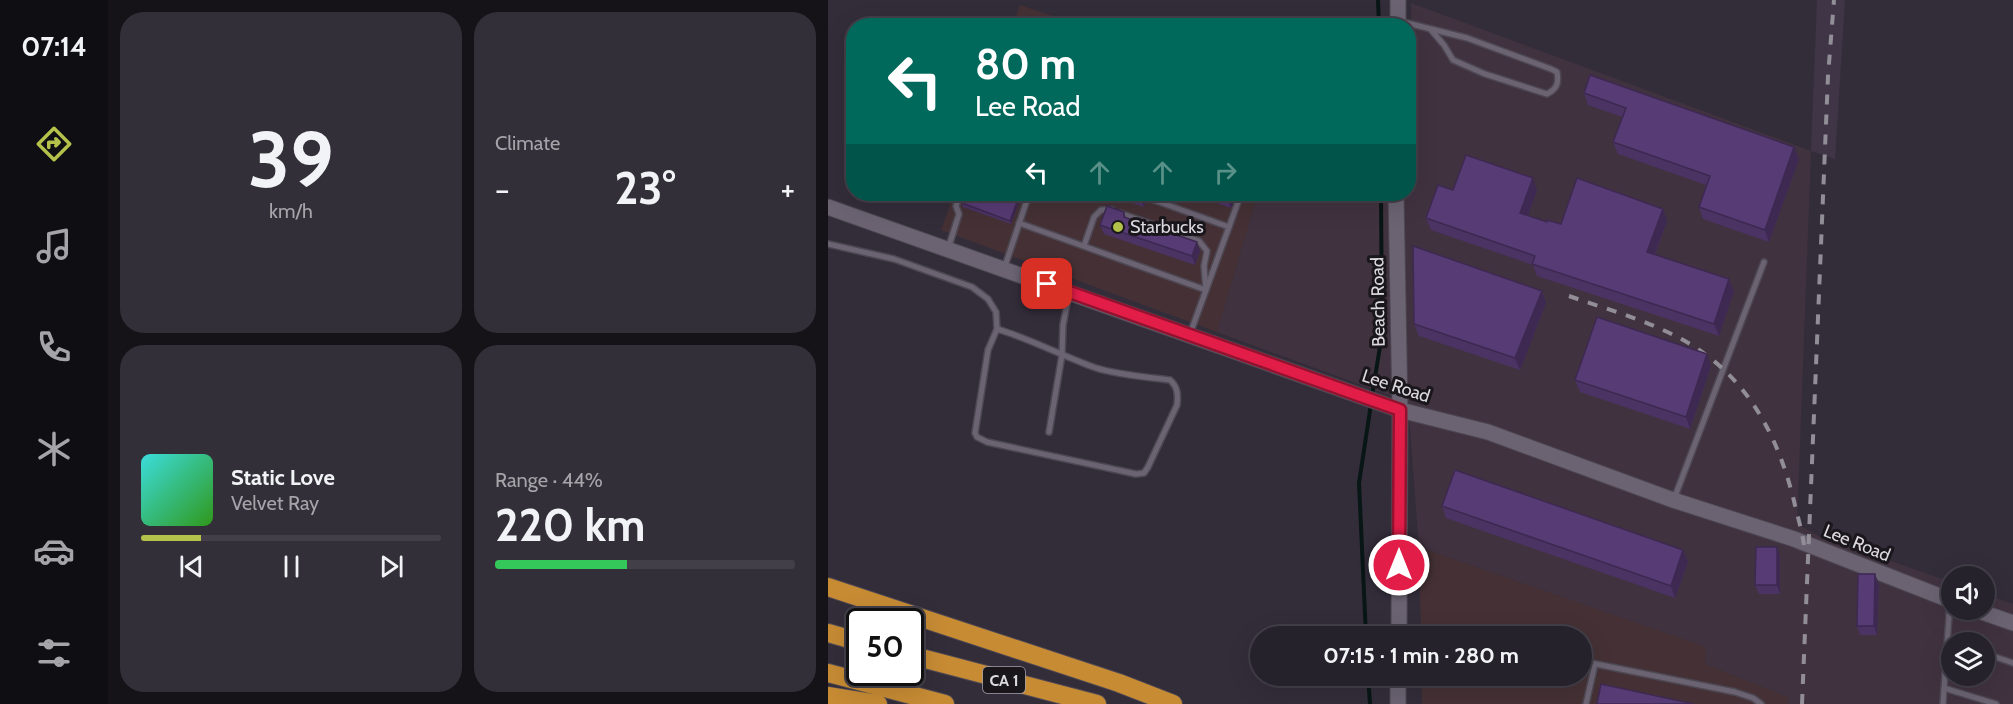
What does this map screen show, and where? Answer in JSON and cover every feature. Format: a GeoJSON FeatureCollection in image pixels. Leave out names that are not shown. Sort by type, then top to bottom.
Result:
{"type":"FeatureCollection","features":[{"type":"Feature","properties":{"kind":"highway"},"geometry":{"type":"LineString","coordinates":[[828,587],[1119,683],[1173,704]]}},
{"type":"Feature","properties":{"kind":"highway"},"geometry":{"type":"LineString","coordinates":[[828,633],[846,638]]}},
{"type":"Feature","properties":{"kind":"highway","name":"CA 1"},"geometry":{"type":"LineString","coordinates":[[924,659],[1097,704]]}},
{"type":"Feature","properties":{"kind":"highway"},"geometry":{"type":"LineString","coordinates":[[828,673],[945,704]]}},
{"type":"Feature","properties":{"kind":"highway"},"geometry":{"type":"LineString","coordinates":[[828,696],[878,704]]}},
{"type":"Feature","properties":{"kind":"main road"},"geometry":{"type":"LineString","coordinates":[[1398,0],[1398,18]]}},
{"type":"Feature","properties":{"kind":"main road","name":"Beach Road"},"geometry":{"type":"LineString","coordinates":[[1396,201],[1400,410],[1399,626]]}},
{"type":"Feature","properties":{"kind":"main road","name":"Lee Road"},"geometry":{"type":"LineString","coordinates":[[828,207],[1400,410],[1488,432],[1673,500],[1783,535],[1941,597]]}},
{"type":"Feature","properties":{"kind":"main road"},"geometry":{"type":"LineString","coordinates":[[1995,617],[2013,623]]}},
{"type":"Feature","properties":{"kind":"main road"},"geometry":{"type":"LineString","coordinates":[[1398,686],[1398,704]]}},
{"type":"Feature","properties":{"kind":"lane"},"geometry":{"type":"LineString","coordinates":[[1416,27],[1431,30],[1467,38],[1551,69],[1557,72],[1557,86],[1547,94],[1485,74],[1453,60],[1431,30]]}},
{"type":"Feature","properties":{"kind":"lane"},"geometry":{"type":"LineString","coordinates":[[948,249],[959,214],[956,206],[958,201]]}},
{"type":"Feature","properties":{"kind":"lane"},"geometry":{"type":"LineString","coordinates":[[1004,269],[1027,201]]}},
{"type":"Feature","properties":{"kind":"lane"},"geometry":{"type":"LineString","coordinates":[[1157,201],[1229,227]]}},
{"type":"Feature","properties":{"kind":"lane"},"geometry":{"type":"LineString","coordinates":[[1190,335],[1238,201]]}},
{"type":"Feature","properties":{"kind":"lane"},"geometry":{"type":"LineString","coordinates":[[1084,246],[1094,217],[1101,210],[1108,209],[1189,237],[1199,241],[1207,250],[1204,266],[1206,290]]}},
{"type":"Feature","properties":{"kind":"lane"},"geometry":{"type":"LineString","coordinates":[[1019,223],[1206,290]]}},
{"type":"Feature","properties":{"kind":"lane"},"geometry":{"type":"LineString","coordinates":[[828,244],[894,259],[972,287],[988,299],[996,312],[997,329],[988,350],[975,433],[977,437],[987,442],[1136,474],[1144,473],[1177,405],[1178,395],[1175,385],[1170,380],[1100,369],[1062,355],[1022,336],[997,329]]}},
{"type":"Feature","properties":{"kind":"lane"},"geometry":{"type":"LineString","coordinates":[[1673,500],[1764,262]]}},
{"type":"Feature","properties":{"kind":"lane"},"geometry":{"type":"LineString","coordinates":[[1049,432],[1062,355],[1063,325],[1069,292]]}},
{"type":"Feature","properties":{"kind":"lane"},"geometry":{"type":"LineString","coordinates":[[1995,657],[2013,663]]}},
{"type":"Feature","properties":{"kind":"lane"},"geometry":{"type":"LineString","coordinates":[[1592,663],[1735,692],[1753,698],[1761,704]]}},
{"type":"Feature","properties":{"kind":"lane"},"geometry":{"type":"LineString","coordinates":[[1586,704],[1595,664]]}},
{"type":"Feature","properties":{"kind":"lane"},"geometry":{"type":"LineString","coordinates":[[1943,704],[1944,688],[1996,704]]}},
{"type":"Feature","properties":{"kind":"shaded area"},"geometry":{"type":"Polygon","coordinates":[[[1817,0],[1845,0],[1835,159],[1811,151],[1817,0]]]}},
{"type":"Feature","properties":{"kind":"shaded area"},"geometry":{"type":"Polygon","coordinates":[[[1411,3],[1811,151],[1797,524],[1819,536],[1941,579],[1941,620],[1995,620],[1995,598],[2013,604],[2013,704],[1788,704],[1788,697],[1705,664],[1706,647],[1419,547],[1408,402],[1217,332],[1256,201],[1416,201],[1416,18],[1411,18],[1411,3]]]}},
{"type":"Feature","properties":{"kind":"shaded area"},"geometry":{"type":"Polygon","coordinates":[[[1020,5],[1058,18],[1015,18],[1020,5]]]}},
{"type":"Feature","properties":{"kind":"shaded area"},"geometry":{"type":"Polygon","coordinates":[[[951,201],[1256,201],[1217,332],[941,230],[951,201]]]}},
{"type":"Feature","properties":{"kind":"shaded area"},"geometry":{"type":"Polygon","coordinates":[[[1419,547],[1707,647],[1705,664],[1788,697],[1788,704],[1422,704],[1421,686],[1592,686],[1592,626],[1421,626],[1419,547]]]}},
{"type":"Feature","properties":{"kind":"building"},"geometry":{"type":"Polygon","coordinates":[[[1590,75],[1794,147],[1765,230],[1699,207],[1710,176],[1613,142],[1626,108],[1584,93],[1590,75]]]}},
{"type":"Feature","properties":{"kind":"building"},"geometry":{"type":"Polygon","coordinates":[[[1466,155],[1533,178],[1520,213],[1547,222],[1547,220],[1561,224],[1577,178],[1663,209],[1647,252],[1729,279],[1714,324],[1532,264],[1535,256],[1426,218],[1438,185],[1453,190],[1466,155]]]}},
{"type":"Feature","properties":{"kind":"building"},"geometry":{"type":"Polygon","coordinates":[[[963,201],[1017,201],[1010,221],[962,203],[963,201]]]}},
{"type":"Feature","properties":{"kind":"building"},"geometry":{"type":"Polygon","coordinates":[[[1107,206],[1124,212],[1124,217],[1197,242],[1192,256],[1100,225],[1107,206]]]}},
{"type":"Feature","properties":{"kind":"building"},"geometry":{"type":"Polygon","coordinates":[[[1413,246],[1542,291],[1515,358],[1414,324],[1413,246]]]}},
{"type":"Feature","properties":{"kind":"building"},"geometry":{"type":"Polygon","coordinates":[[[1597,317],[1707,354],[1686,417],[1575,380],[1597,317]]]}},
{"type":"Feature","properties":{"kind":"building"},"geometry":{"type":"Polygon","coordinates":[[[1455,470],[1683,550],[1671,586],[1442,506],[1455,470]]]}},
{"type":"Feature","properties":{"kind":"building"},"geometry":{"type":"Polygon","coordinates":[[[1756,547],[1777,547],[1777,585],[1755,585],[1756,547]]]}},
{"type":"Feature","properties":{"kind":"building"},"geometry":{"type":"Polygon","coordinates":[[[1858,574],[1875,574],[1874,626],[1857,626],[1858,574]]]}},
{"type":"Feature","properties":{"kind":"building"},"geometry":{"type":"Polygon","coordinates":[[[1601,684],[1694,704],[1597,704],[1601,684]]]}},
{"type":"Feature","properties":{"kind":"waterway"},"geometry":{"type":"LineString","coordinates":[[1378,0],[1379,18]]}},
{"type":"Feature","properties":{"kind":"waterway"},"geometry":{"type":"LineString","coordinates":[[1372,396],[1382,334],[1381,201]]}},
{"type":"Feature","properties":{"kind":"waterway"},"geometry":{"type":"LineString","coordinates":[[1366,626],[1359,483],[1371,404]]}},
{"type":"Feature","properties":{"kind":"waterway"},"geometry":{"type":"LineString","coordinates":[[1369,686],[1370,704]]}},
{"type":"Feature","properties":{"kind":"railway"},"geometry":{"type":"LineString","coordinates":[[1802,704],[1828,76],[1834,0]]}},
{"type":"Feature","properties":{"kind":"railway"},"geometry":{"type":"LineString","coordinates":[[1569,296],[1663,330],[1689,344],[1732,378],[1764,422],[1776,446],[1794,501],[1804,545]]}},
{"type":"Feature","properties":{"kind":"place","name":"Starbucks"},"geometry":{"type":"Point","coordinates":[1118,227]}},
{"type":"Feature","properties":{"kind":"route"},"geometry":{"type":"LineString","coordinates":[[1047,284],[1400,410],[1399,565]]}}]}
